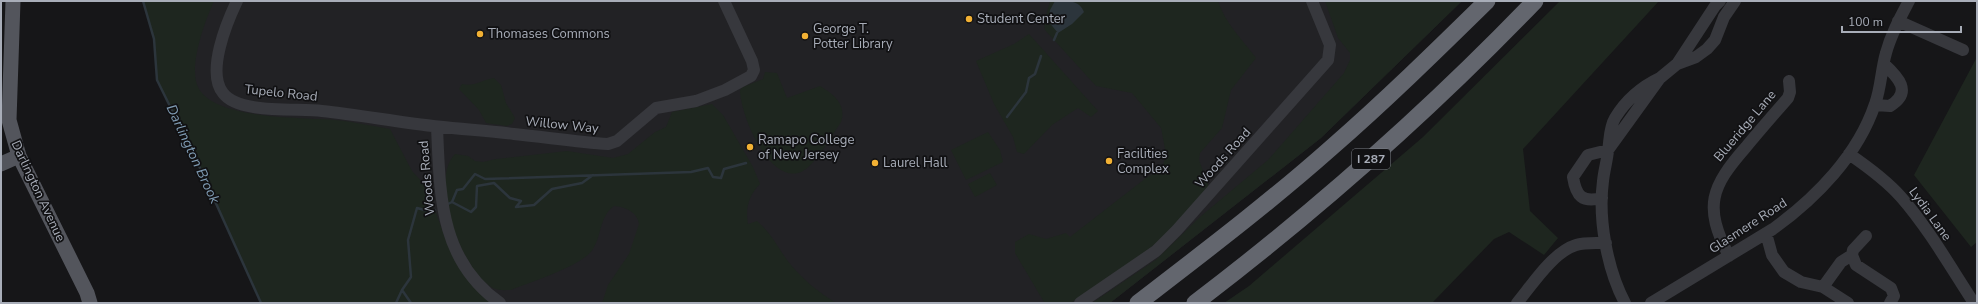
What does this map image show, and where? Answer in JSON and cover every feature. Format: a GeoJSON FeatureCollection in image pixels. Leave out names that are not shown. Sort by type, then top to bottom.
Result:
{"type":"FeatureCollection","features":[{"type":"Feature","properties":{"kind":"highway","name":"I 287"},"geometry":{"type":"LineString","coordinates":[[1138,303],[1229,232],[1331,148],[1396,89],[1487,1]]}},
{"type":"Feature","properties":{"kind":"highway","name":"I 287"},"geometry":{"type":"LineString","coordinates":[[1195,303],[1267,246],[1359,169],[1453,83],[1536,1]]}},
{"type":"Feature","properties":{"kind":"main road","name":"Darlington Avenue"},"geometry":{"type":"LineString","coordinates":[[13,1],[9,120],[19,156],[87,293],[90,303]]}},
{"type":"Feature","properties":{"kind":"main road"},"geometry":{"type":"LineString","coordinates":[[1,117],[10,88]]}},
{"type":"Feature","properties":{"kind":"main road"},"geometry":{"type":"LineString","coordinates":[[1,164],[19,156]]}},
{"type":"Feature","properties":{"kind":"street","name":"Tupelo Road"},"geometry":{"type":"LineString","coordinates":[[237,1],[224,31],[218,59],[218,83],[226,97],[242,104],[254,107],[323,111],[436,127]]}},
{"type":"Feature","properties":{"kind":"street","name":"Willow Way"},"geometry":{"type":"LineString","coordinates":[[436,127],[608,144],[618,141],[656,108],[696,101],[745,81],[753,74],[752,61],[724,1]]}},
{"type":"Feature","properties":{"kind":"street","name":"Woods Road"},"geometry":{"type":"LineString","coordinates":[[1080,303],[1156,251],[1177,230],[1328,60],[1330,45],[1312,1]]}},
{"type":"Feature","properties":{"kind":"street"},"geometry":{"type":"LineString","coordinates":[[1625,303],[1612,274],[1606,243],[1602,182],[1608,150],[1660,78],[1677,64],[1715,6],[1720,1]]}},
{"type":"Feature","properties":{"kind":"street"},"geometry":{"type":"LineString","coordinates":[[1677,64],[1696,57],[1707,49],[1715,40],[1724,17],[1735,1]]}},
{"type":"Feature","properties":{"kind":"street","name":"Glasmere Road"},"geometry":{"type":"LineString","coordinates":[[1650,303],[1792,216],[1808,201],[1850,154],[1868,122],[1875,105],[1890,38],[1905,3]]}},
{"type":"Feature","properties":{"kind":"street"},"geometry":{"type":"LineString","coordinates":[[1898,20],[1963,50]]}},
{"type":"Feature","properties":{"kind":"street"},"geometry":{"type":"LineString","coordinates":[[1875,105],[1890,106],[1894,104],[1903,88],[1899,80],[1884,64]]}},
{"type":"Feature","properties":{"kind":"street","name":"Blueridge Lane"},"geometry":{"type":"LineString","coordinates":[[1729,256],[1715,225],[1714,201],[1717,188],[1726,171],[1788,98],[1790,92],[1789,81]]}},
{"type":"Feature","properties":{"kind":"street","name":"Woods Road"},"geometry":{"type":"LineString","coordinates":[[436,127],[441,204],[447,231],[467,270],[485,290],[500,303]]}},
{"type":"Feature","properties":{"kind":"street"},"geometry":{"type":"LineString","coordinates":[[1602,198],[1592,201],[1582,198],[1575,189],[1573,177],[1588,155],[1608,150]]}},
{"type":"Feature","properties":{"kind":"street","name":"Lydia Lane"},"geometry":{"type":"LineString","coordinates":[[1850,154],[1888,184],[1901,197],[1915,214],[1974,303]]}},
{"type":"Feature","properties":{"kind":"street"},"geometry":{"type":"LineString","coordinates":[[1766,233],[1772,255],[1784,272],[1801,282],[1823,287],[1848,303]]}},
{"type":"Feature","properties":{"kind":"street"},"geometry":{"type":"LineString","coordinates":[[1866,236],[1853,250],[1852,255],[1856,265],[1891,288],[1894,296],[1890,303]]}},
{"type":"Feature","properties":{"kind":"street"},"geometry":{"type":"LineString","coordinates":[[1517,303],[1553,260],[1566,249],[1585,243],[1606,243]]}},
{"type":"Feature","properties":{"kind":"street"},"geometry":{"type":"LineString","coordinates":[[1823,287],[1841,262],[1852,255]]}},
{"type":"Feature","properties":{"kind":"shaded area"},"geometry":{"type":"Polygon","coordinates":[[[143,1],[214,1],[202,32],[195,70],[199,89],[209,99],[223,106],[242,112],[283,117],[336,120],[390,129],[412,171],[425,185],[431,206],[436,213],[450,251],[492,303],[261,303],[195,157],[157,80],[154,39],[143,1]]]}},
{"type":"Feature","properties":{"kind":"shaded area","name":"Ramapo College of New Jersey"},"geometry":{"type":"Polygon","coordinates":[[[144,1],[1462,1],[1321,138],[1110,303],[261,303],[195,157],[157,80],[154,39],[144,1]]]}},
{"type":"Feature","properties":{"kind":"shaded area"},"geometry":{"type":"Polygon","coordinates":[[[1050,1],[1218,1],[1229,24],[1256,58],[1231,90],[1222,128],[1200,153],[1199,160],[1209,187],[1160,240],[1131,263],[1071,303],[1044,302],[1015,253],[1015,242],[1029,234],[1046,239],[1066,233],[1070,237],[1146,178],[1162,169],[1166,154],[1161,128],[1132,93],[1096,86],[1045,30],[1044,24],[1050,1]]]}},
{"type":"Feature","properties":{"kind":"shaded area"},"geometry":{"type":"Polygon","coordinates":[[[1055,1],[1069,1],[1077,3],[1084,12],[1072,24],[1058,33],[1048,21],[1050,10],[1055,1]]]}},
{"type":"Feature","properties":{"kind":"shaded area"},"geometry":{"type":"Polygon","coordinates":[[[1325,1],[1462,1],[1321,138],[1110,303],[1092,303],[1157,259],[1201,216],[1268,160],[1344,73],[1350,60],[1350,53],[1338,38],[1325,1]]]}},
{"type":"Feature","properties":{"kind":"shaded area"},"geometry":{"type":"Polygon","coordinates":[[[1560,1],[1659,1],[1523,149],[1530,211],[1558,238],[1544,255],[1509,232],[1494,239],[1432,303],[1224,303],[1249,286],[1423,137],[1560,1]]]}},
{"type":"Feature","properties":{"kind":"shaded area"},"geometry":{"type":"Polygon","coordinates":[[[1029,34],[1098,111],[1091,117],[1078,108],[1052,125],[1024,154],[1017,152],[1013,137],[994,104],[976,61],[1014,44],[1029,34]]]}},
{"type":"Feature","properties":{"kind":"shaded area"},"geometry":{"type":"Polygon","coordinates":[[[1977,57],[1977,242],[1971,247],[1914,175],[1977,57]]]}},
{"type":"Feature","properties":{"kind":"shaded area"},"geometry":{"type":"Polygon","coordinates":[[[765,72],[777,73],[787,98],[820,86],[830,92],[838,100],[842,110],[841,122],[828,142],[812,163],[801,172],[789,173],[778,168],[768,158],[758,145],[745,115],[740,90],[743,87],[763,79],[765,72]]]}},
{"type":"Feature","properties":{"kind":"shaded area"},"geometry":{"type":"Polygon","coordinates":[[[494,78],[501,85],[506,103],[515,118],[512,124],[507,126],[486,123],[479,110],[459,89],[462,84],[470,85],[494,78]]]}},
{"type":"Feature","properties":{"kind":"shaded area"},"geometry":{"type":"Polygon","coordinates":[[[712,104],[723,115],[753,167],[760,184],[756,188],[749,202],[747,213],[748,224],[757,221],[768,232],[796,271],[818,291],[836,303],[602,303],[608,285],[629,254],[639,224],[633,213],[623,208],[614,206],[609,210],[603,221],[593,249],[579,261],[555,273],[511,290],[500,290],[493,288],[481,279],[470,264],[460,246],[452,225],[447,204],[445,184],[448,167],[455,154],[468,156],[475,161],[483,162],[496,159],[567,151],[613,158],[628,154],[655,132],[666,127],[672,112],[712,104]]]}},
{"type":"Feature","properties":{"kind":"shaded area"},"geometry":{"type":"Polygon","coordinates":[[[988,132],[1000,150],[1003,162],[966,180],[951,150],[988,132]]]}},
{"type":"Feature","properties":{"kind":"shaded area"},"geometry":{"type":"Polygon","coordinates":[[[990,173],[997,185],[975,197],[968,184],[990,173]]]}},
{"type":"Feature","properties":{"kind":"waterway","name":"Darlington Brook"},"geometry":{"type":"LineString","coordinates":[[143,1],[154,39],[157,80],[195,157],[261,303]]}},
{"type":"Feature","properties":{"kind":"waterway"},"geometry":{"type":"LineString","coordinates":[[1054,40],[1057,33]]}},
{"type":"Feature","properties":{"kind":"waterway"},"geometry":{"type":"LineString","coordinates":[[1007,117],[1026,92],[1029,78],[1035,74],[1041,56]]}},
{"type":"Feature","properties":{"kind":"waterway"},"geometry":{"type":"LineString","coordinates":[[448,204],[452,202],[457,190],[463,189],[475,174],[485,179],[691,172],[708,168],[713,177],[721,178],[724,169],[746,163]]}},
{"type":"Feature","properties":{"kind":"waterway"},"geometry":{"type":"LineString","coordinates":[[452,202],[471,212],[476,207],[477,186],[494,183],[510,198],[521,201],[516,207],[534,205],[552,189],[582,183],[593,175]]}},
{"type":"Feature","properties":{"kind":"waterway"},"geometry":{"type":"LineString","coordinates":[[396,303],[402,290],[411,277],[408,240],[417,208],[432,212],[435,210]]}},
{"type":"Feature","properties":{"kind":"waterway"},"geometry":{"type":"LineString","coordinates":[[402,290],[411,303]]}},
{"type":"Feature","properties":{"kind":"place","name":"Student Center"},"geometry":{"type":"Point","coordinates":[969,19]}},
{"type":"Feature","properties":{"kind":"place","name":"Thomases Commons"},"geometry":{"type":"Point","coordinates":[480,34]}},
{"type":"Feature","properties":{"kind":"place","name":"George T. Potter Library"},"geometry":{"type":"Point","coordinates":[805,36]}},
{"type":"Feature","properties":{"kind":"place","name":"Ramapo College of New Jersey"},"geometry":{"type":"Point","coordinates":[750,147]}},
{"type":"Feature","properties":{"kind":"place","name":"Facilities Complex"},"geometry":{"type":"Point","coordinates":[1109,161]}},
{"type":"Feature","properties":{"kind":"place","name":"Laurel Hall"},"geometry":{"type":"Point","coordinates":[875,163]}}]}
